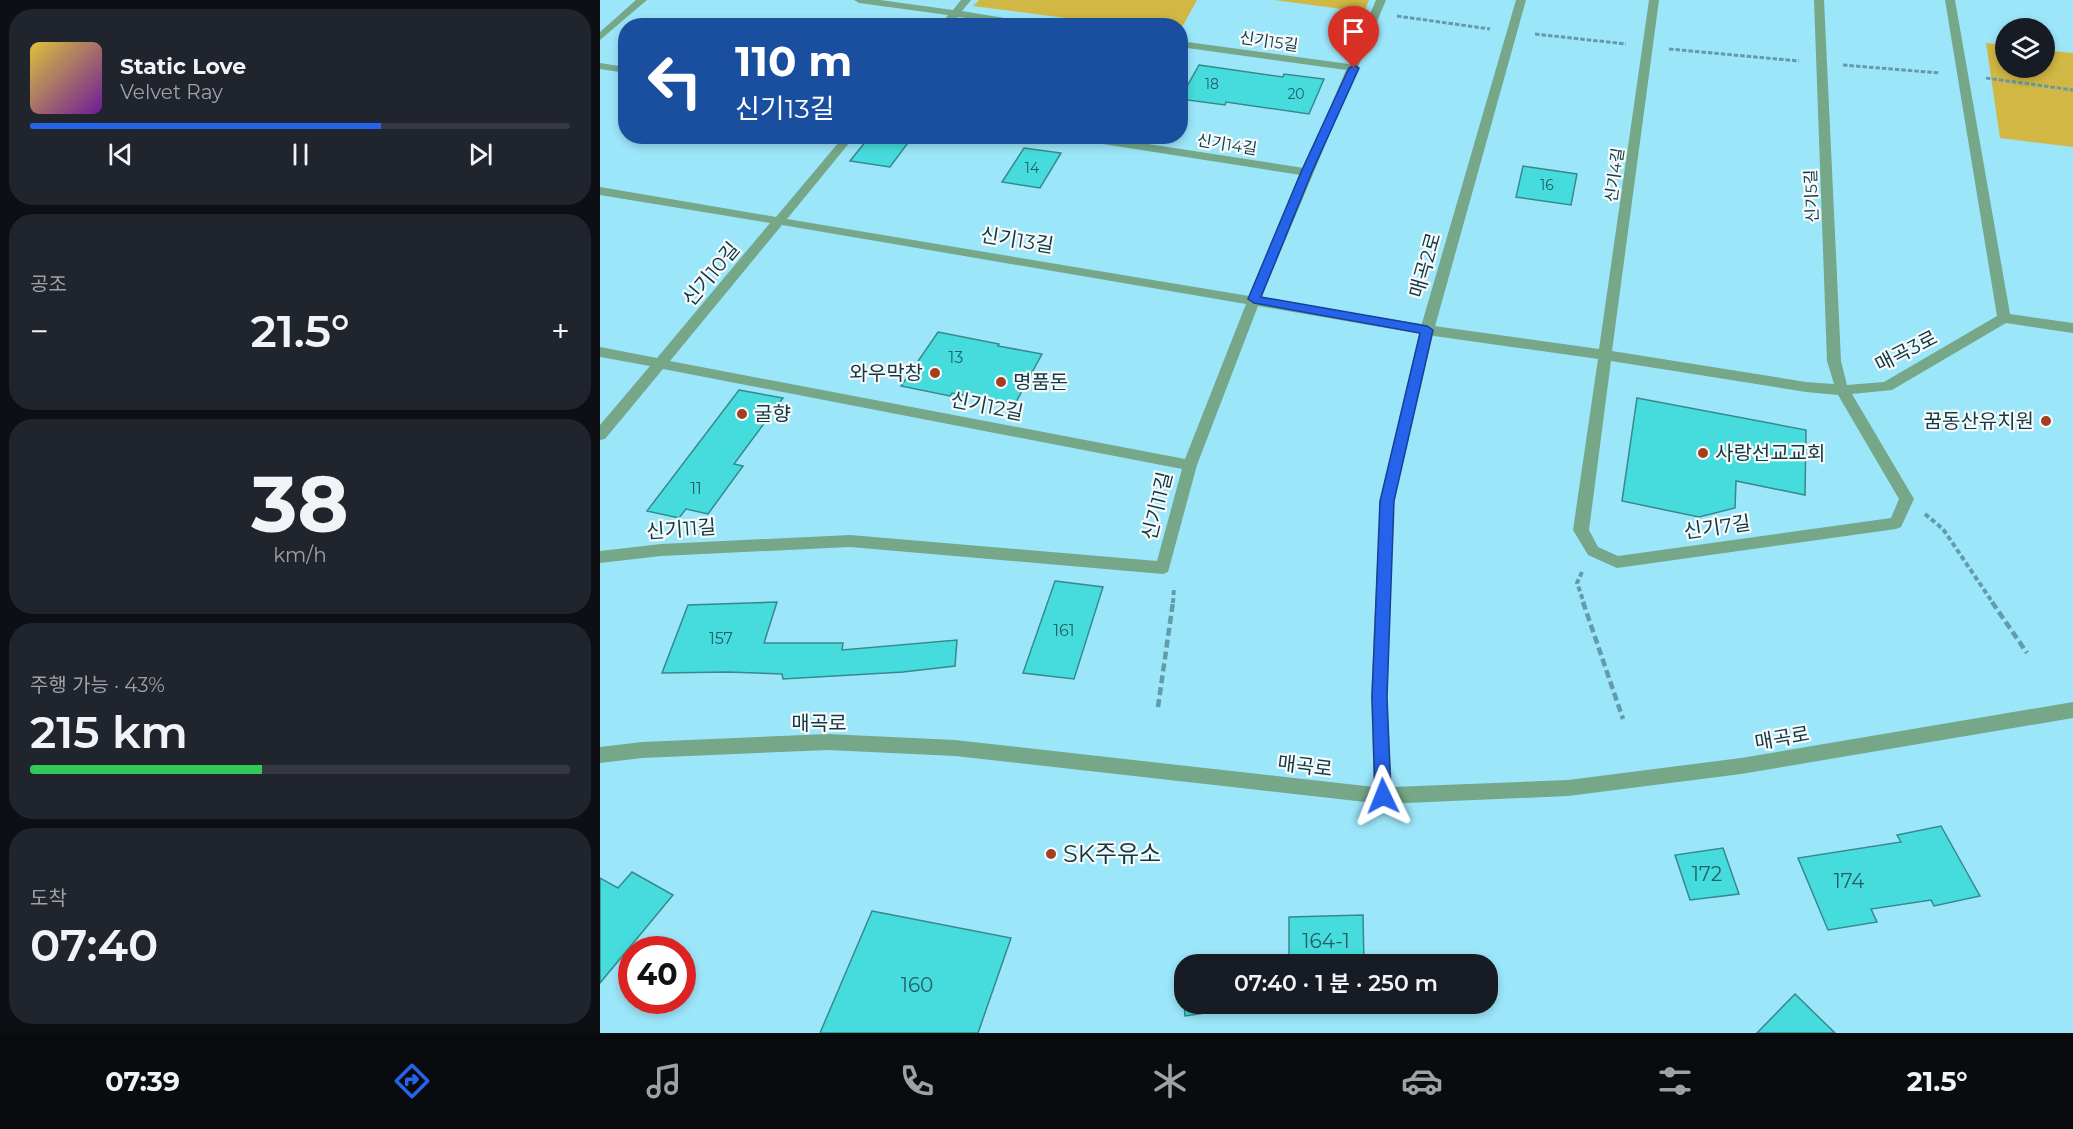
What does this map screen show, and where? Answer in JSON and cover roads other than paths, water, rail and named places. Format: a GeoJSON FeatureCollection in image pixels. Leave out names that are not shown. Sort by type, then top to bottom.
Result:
{"type":"FeatureCollection","features":[{"type":"Feature","properties":{"kind":"street"},"geometry":{"type":"LineString","coordinates":[[622,18],[642,0]]}},
{"type":"Feature","properties":{"kind":"street"},"geometry":{"type":"LineString","coordinates":[[859,0],[992,18]]}},
{"type":"Feature","properties":{"kind":"street"},"geometry":{"type":"LineString","coordinates":[[952,18],[966,0]]}},
{"type":"Feature","properties":{"kind":"street","name":"신기11길"},"geometry":{"type":"LineString","coordinates":[[600,557],[661,550],[850,541],[1163,568],[1190,465],[1254,299],[1381,0]]}},
{"type":"Feature","properties":{"kind":"street","name":"매곡2로"},"geometry":{"type":"LineString","coordinates":[[1383,796],[1379,697],[1387,501],[1427,330],[1521,0]]}},
{"type":"Feature","properties":{"kind":"street","name":"신기4길"},"geometry":{"type":"LineString","coordinates":[[1606,355],[1654,0]]}},
{"type":"Feature","properties":{"kind":"street","name":"신기5길"},"geometry":{"type":"LineString","coordinates":[[1819,0],[1834,361],[1842,390]]}},
{"type":"Feature","properties":{"kind":"street"},"geometry":{"type":"LineString","coordinates":[[1950,0],[2004,318],[2073,328]]}},
{"type":"Feature","properties":{"kind":"street"},"geometry":{"type":"LineString","coordinates":[[600,37],[618,21]]}},
{"type":"Feature","properties":{"kind":"street","name":"신기15길"},"geometry":{"type":"LineString","coordinates":[[1188,45],[1354,68]]}},
{"type":"Feature","properties":{"kind":"street"},"geometry":{"type":"LineString","coordinates":[[600,66],[618,69]]}},
{"type":"Feature","properties":{"kind":"street","name":"신기10길"},"geometry":{"type":"LineString","coordinates":[[600,435],[844,144]]}},
{"type":"Feature","properties":{"kind":"street","name":"신기14길"},"geometry":{"type":"LineString","coordinates":[[1123,144],[1307,172]]}},
{"type":"Feature","properties":{"kind":"street","name":"신기13길"},"geometry":{"type":"LineString","coordinates":[[600,191],[1254,299],[1427,330]]}},
{"type":"Feature","properties":{"kind":"street","name":"매곡3로"},"geometry":{"type":"LineString","coordinates":[[1427,330],[1606,355],[1806,387],[1842,390],[1887,387],[2004,318]]}},
{"type":"Feature","properties":{"kind":"street","name":"신기12길"},"geometry":{"type":"LineString","coordinates":[[600,352],[1190,465]]}},
{"type":"Feature","properties":{"kind":"street","name":"신기7길"},"geometry":{"type":"LineString","coordinates":[[1606,355],[1581,530],[1593,551],[1617,562],[1896,523],[1907,499],[1842,390]]}},
{"type":"Feature","properties":{"kind":"street","name":"매곡로"},"geometry":{"type":"LineString","coordinates":[[600,755],[642,750],[828,742],[955,748],[1383,796],[1568,788],[1706,771],[2073,710]]}},
{"type":"Feature","properties":{"kind":"place","name":"와우막창"},"geometry":{"type":"Point","coordinates":[935,373]}},
{"type":"Feature","properties":{"kind":"place","name":"명품돈"},"geometry":{"type":"Point","coordinates":[1001,382]}},
{"type":"Feature","properties":{"kind":"place","name":"굴향"},"geometry":{"type":"Point","coordinates":[742,414]}},
{"type":"Feature","properties":{"kind":"place","name":"꿈동산유치원"},"geometry":{"type":"Point","coordinates":[2046,421]}},
{"type":"Feature","properties":{"kind":"place","name":"사랑선교교회"},"geometry":{"type":"Point","coordinates":[1703,453]}},
{"type":"Feature","properties":{"kind":"place","name":"SK주유소"},"geometry":{"type":"Point","coordinates":[1051,854]}}]}
